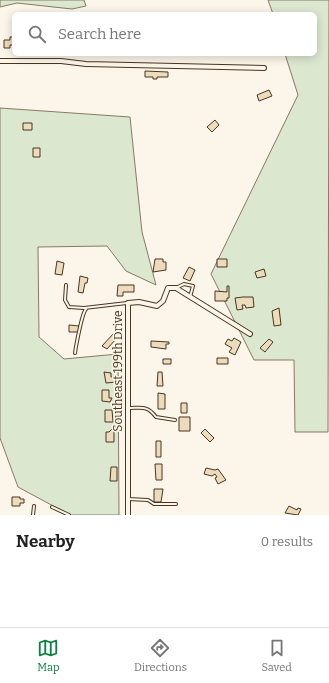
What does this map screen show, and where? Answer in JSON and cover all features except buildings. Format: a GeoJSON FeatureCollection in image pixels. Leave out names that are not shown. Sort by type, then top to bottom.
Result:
{"type":"FeatureCollection","features":[{"type":"Feature","properties":{"kind":"street"},"geometry":{"type":"LineString","coordinates":[[0,61],[61,61],[80,64],[264,68]]}},
{"type":"Feature","properties":{"kind":"street","name":"Southeast 199th Drive"},"geometry":{"type":"LineString","coordinates":[[128,515],[128,303],[139,302],[157,306],[163,301],[168,288],[176,288]]}},
{"type":"Feature","properties":{"kind":"street"},"geometry":{"type":"LineString","coordinates":[[176,288],[250,334]]}},
{"type":"Feature","properties":{"kind":"lane"},"geometry":{"type":"LineString","coordinates":[[176,288],[184,284],[193,286],[190,297]]}},
{"type":"Feature","properties":{"kind":"lane"},"geometry":{"type":"LineString","coordinates":[[66,285],[66,304],[73,308],[128,303]]}},
{"type":"Feature","properties":{"kind":"lane"},"geometry":{"type":"LineString","coordinates":[[76,353],[76,345],[81,330],[82,315],[86,308]]}},
{"type":"Feature","properties":{"kind":"lane"},"geometry":{"type":"LineString","coordinates":[[128,408],[147,408],[153,411],[156,417],[175,420]]}},
{"type":"Feature","properties":{"kind":"lane"},"geometry":{"type":"LineString","coordinates":[[128,500],[148,500],[154,504],[176,504]]}},
{"type":"Feature","properties":{"kind":"lane"},"geometry":{"type":"LineString","coordinates":[[33,515],[34,506]]}},
{"type":"Feature","properties":{"kind":"lane"},"geometry":{"type":"LineString","coordinates":[[52,507],[69,515]]}},
{"type":"Feature","properties":{"kind":"green space"},"geometry":{"type":"Polygon","coordinates":[[[0,0],[84,0],[86,6],[72,9],[17,3],[0,7],[0,0]]]}},
{"type":"Feature","properties":{"kind":"green space"},"geometry":{"type":"Polygon","coordinates":[[[268,0],[329,0],[328,432],[295,432],[294,360],[254,360],[211,274],[298,95],[286,56],[317,56],[317,12],[272,12],[268,0]]]}},
{"type":"Feature","properties":{"kind":"green space"},"geometry":{"type":"Polygon","coordinates":[[[0,108],[130,117],[142,232],[156,285],[126,271],[107,246],[38,247],[39,337],[64,359],[118,354],[119,515],[70,515],[18,487],[0,438],[0,108]]]}}]}
